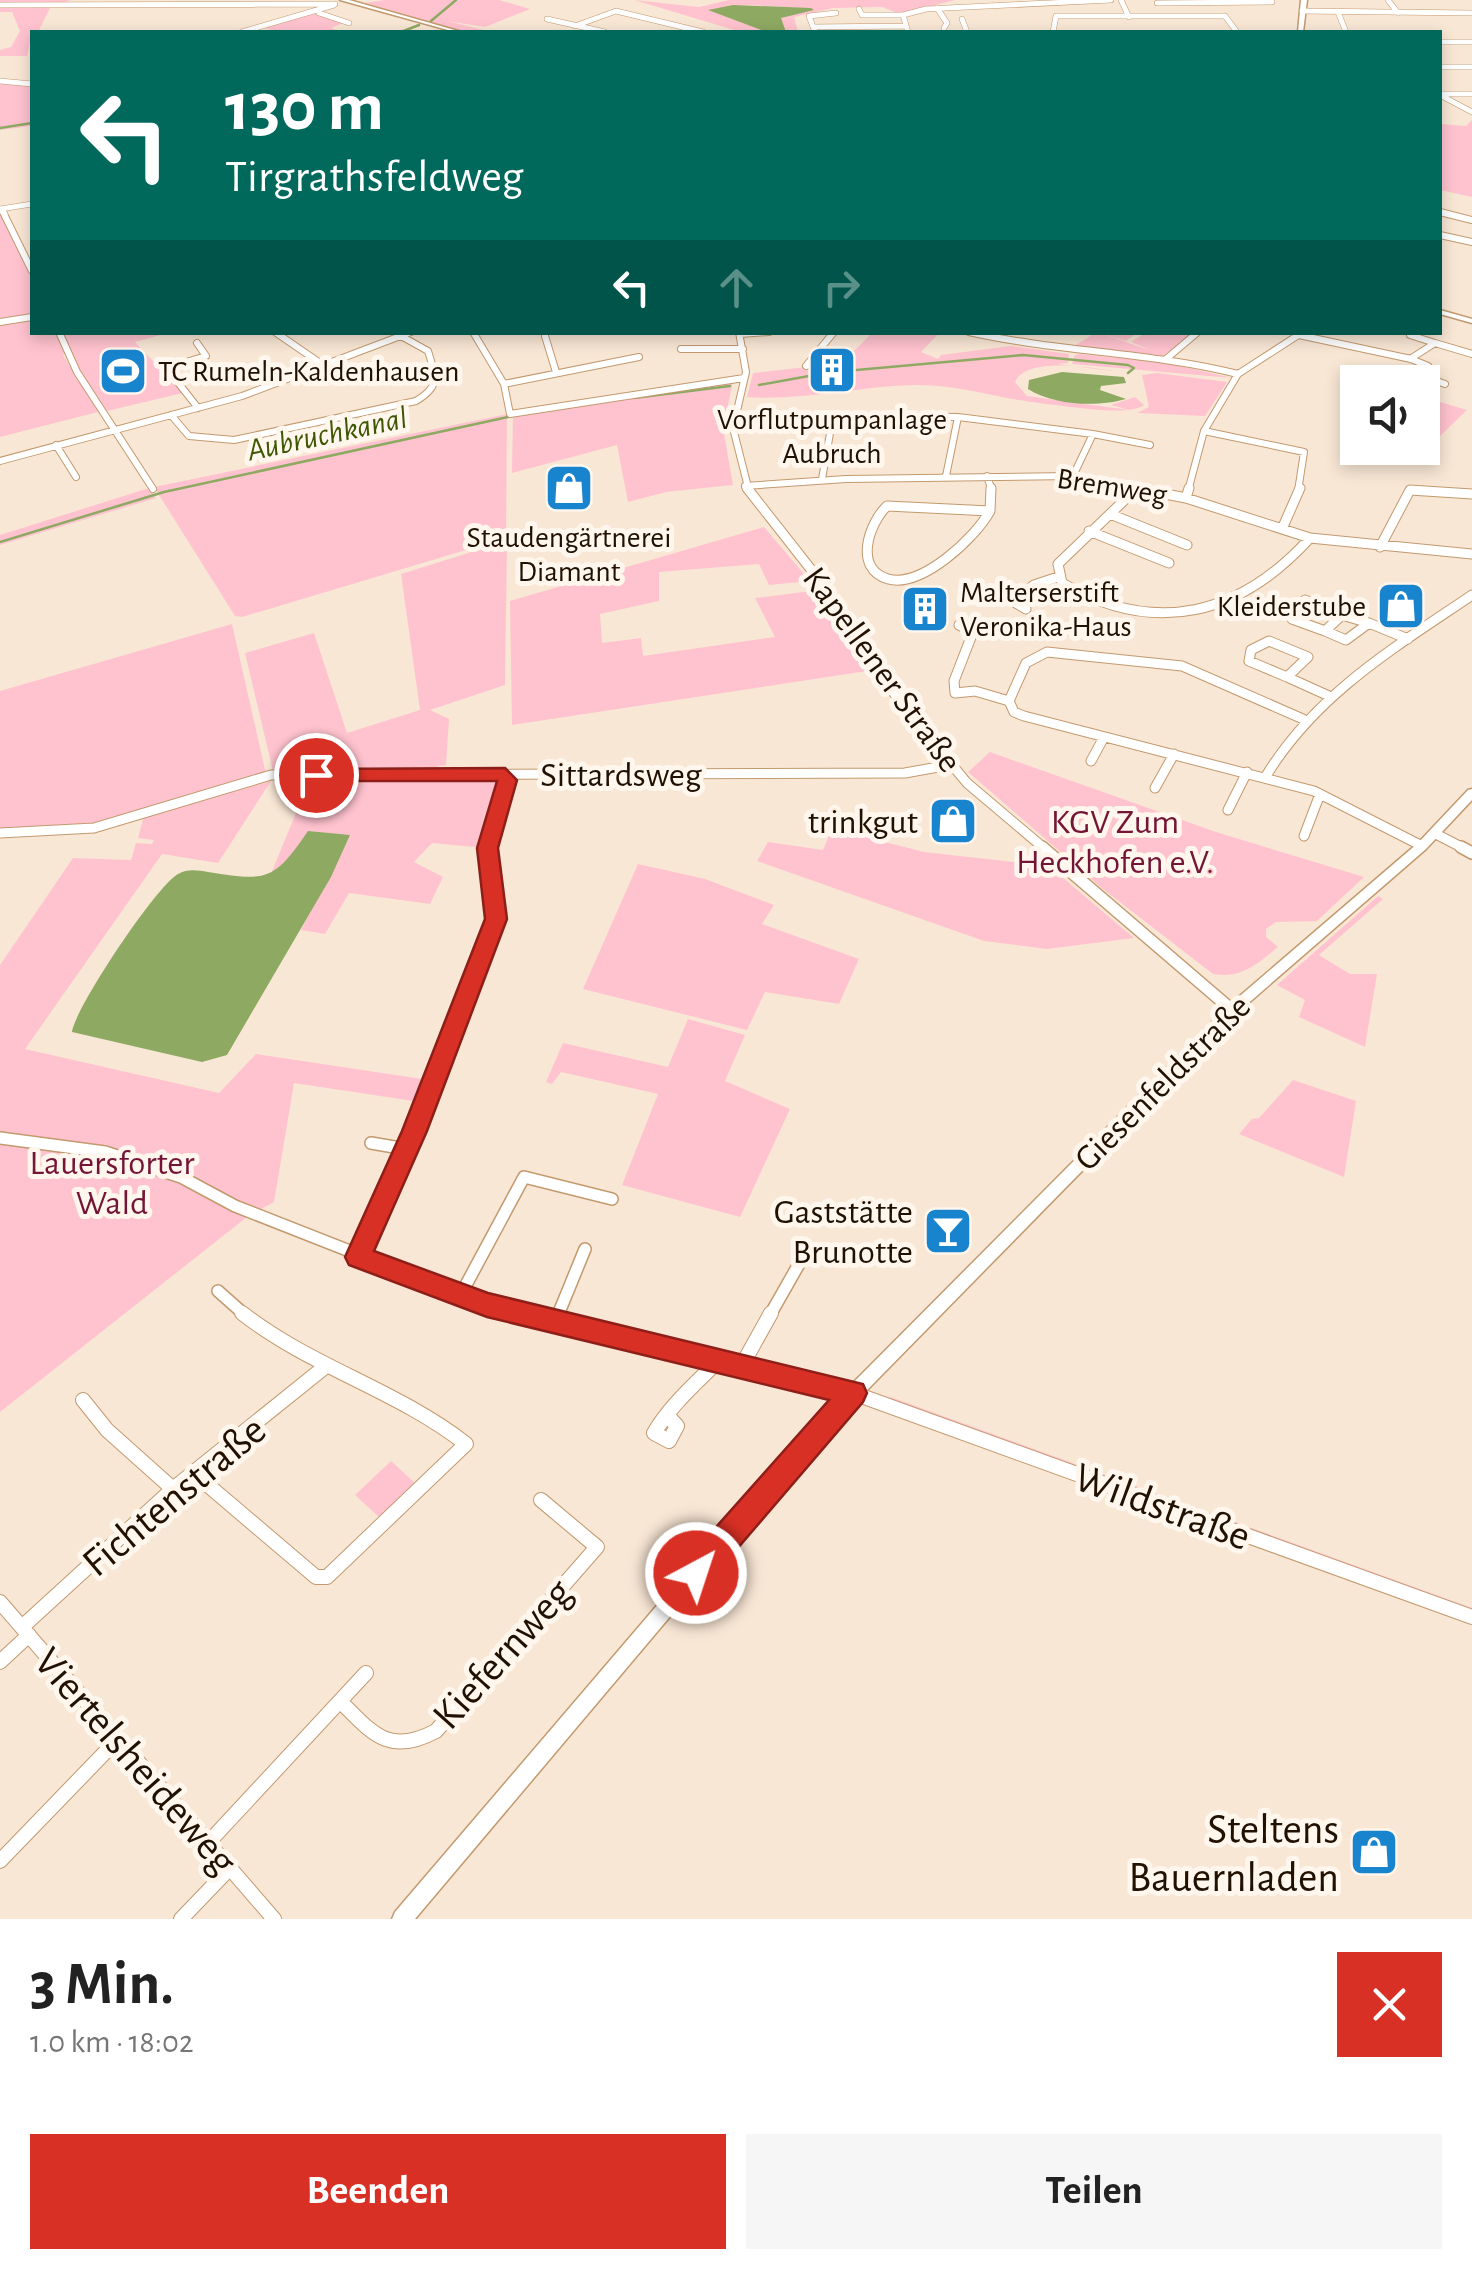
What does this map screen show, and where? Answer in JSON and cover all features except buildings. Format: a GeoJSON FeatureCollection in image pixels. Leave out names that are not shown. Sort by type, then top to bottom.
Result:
{"type":"FeatureCollection","features":[{"type":"Feature","properties":{"kind":"main road"},"geometry":{"type":"LineString","coordinates":[[343,0],[451,30]]}},
{"type":"Feature","properties":{"kind":"main road"},"geometry":{"type":"LineString","coordinates":[[1300,30],[1304,0]]}},
{"type":"Feature","properties":{"kind":"main road"},"geometry":{"type":"LineString","coordinates":[[1442,312],[1472,320]]}},
{"type":"Feature","properties":{"kind":"main road","name":"Giesenfeldstraße"},"geometry":{"type":"LineString","coordinates":[[402,1919],[858,1388],[1232,1010],[1422,846],[1472,793]]}},
{"type":"Feature","properties":{"kind":"street"},"geometry":{"type":"LineString","coordinates":[[859,9],[862,15],[903,15],[958,2],[981,5],[1111,0]]}},
{"type":"Feature","properties":{"kind":"street"},"geometry":{"type":"LineString","coordinates":[[1121,0],[1129,17]]}},
{"type":"Feature","properties":{"kind":"street"},"geometry":{"type":"LineString","coordinates":[[1356,0],[1364,12]]}},
{"type":"Feature","properties":{"kind":"street"},"geometry":{"type":"LineString","coordinates":[[1388,0],[1398,13]]}},
{"type":"Feature","properties":{"kind":"street"},"geometry":{"type":"LineString","coordinates":[[1440,0],[1454,13]]}},
{"type":"Feature","properties":{"kind":"street"},"geometry":{"type":"LineString","coordinates":[[0,5],[278,1],[335,4],[250,30]]}},
{"type":"Feature","properties":{"kind":"street"},"geometry":{"type":"LineString","coordinates":[[1225,16],[1233,1]]}},
{"type":"Feature","properties":{"kind":"street"},"geometry":{"type":"LineString","coordinates":[[1157,3],[1272,2]]}},
{"type":"Feature","properties":{"kind":"street"},"geometry":{"type":"LineString","coordinates":[[981,5],[980,10],[1014,12]]}},
{"type":"Feature","properties":{"kind":"street"},"geometry":{"type":"LineString","coordinates":[[937,8],[947,23],[945,30]]}},
{"type":"Feature","properties":{"kind":"street"},"geometry":{"type":"LineString","coordinates":[[576,26],[616,11],[695,30]]}},
{"type":"Feature","properties":{"kind":"street"},"geometry":{"type":"LineString","coordinates":[[1302,11],[1472,14]]}},
{"type":"Feature","properties":{"kind":"street"},"geometry":{"type":"LineString","coordinates":[[318,12],[349,23]]}},
{"type":"Feature","properties":{"kind":"street"},"geometry":{"type":"LineString","coordinates":[[1338,12],[1345,30]]}},
{"type":"Feature","properties":{"kind":"street"},"geometry":{"type":"LineString","coordinates":[[1464,13],[1472,22]]}},
{"type":"Feature","properties":{"kind":"street"},"geometry":{"type":"LineString","coordinates":[[836,14],[809,16],[814,30],[907,29],[903,15]]}},
{"type":"Feature","properties":{"kind":"street"},"geometry":{"type":"LineString","coordinates":[[1053,30],[1056,16],[1225,16]]}},
{"type":"Feature","properties":{"kind":"street"},"geometry":{"type":"LineString","coordinates":[[1225,16],[1236,30]]}},
{"type":"Feature","properties":{"kind":"street"},"geometry":{"type":"LineString","coordinates":[[548,19],[595,30]]}},
{"type":"Feature","properties":{"kind":"street"},"geometry":{"type":"LineString","coordinates":[[962,19],[966,30]]}},
{"type":"Feature","properties":{"kind":"street"},"geometry":{"type":"LineString","coordinates":[[1442,42],[1472,42]]}},
{"type":"Feature","properties":{"kind":"street"},"geometry":{"type":"LineString","coordinates":[[1442,66],[1470,62]]}},
{"type":"Feature","properties":{"kind":"street"},"geometry":{"type":"LineString","coordinates":[[0,80],[30,84]]}},
{"type":"Feature","properties":{"kind":"street"},"geometry":{"type":"LineString","coordinates":[[1442,94],[1472,94]]}},
{"type":"Feature","properties":{"kind":"street"},"geometry":{"type":"LineString","coordinates":[[1442,95],[1472,112]]}},
{"type":"Feature","properties":{"kind":"street"},"geometry":{"type":"LineString","coordinates":[[30,204],[1,209],[30,267]]}},
{"type":"Feature","properties":{"kind":"street"},"geometry":{"type":"LineString","coordinates":[[1442,212],[1472,220]]}},
{"type":"Feature","properties":{"kind":"street"},"geometry":{"type":"LineString","coordinates":[[1442,235],[1472,242]]}},
{"type":"Feature","properties":{"kind":"street"},"geometry":{"type":"LineString","coordinates":[[0,322],[30,317]]}},
{"type":"Feature","properties":{"kind":"street"},"geometry":{"type":"LineString","coordinates":[[60,335],[77,372],[153,489]]}},
{"type":"Feature","properties":{"kind":"street"},"geometry":{"type":"LineString","coordinates":[[278,335],[323,365]]}},
{"type":"Feature","properties":{"kind":"street"},"geometry":{"type":"LineString","coordinates":[[475,335],[504,384],[510,414],[744,378]]}},
{"type":"Feature","properties":{"kind":"street","name":"Kapellener Straße"},"geometry":{"type":"LineString","coordinates":[[739,335],[744,378],[732,428],[745,486],[824,586],[900,702],[949,765],[1232,1010]]}},
{"type":"Feature","properties":{"kind":"street"},"geometry":{"type":"LineString","coordinates":[[806,366],[832,335]]}},
{"type":"Feature","properties":{"kind":"street"},"geometry":{"type":"LineString","coordinates":[[984,335],[1072,352],[1166,360],[1238,374]]}},
{"type":"Feature","properties":{"kind":"street"},"geometry":{"type":"LineString","coordinates":[[1166,360],[1195,335]]}},
{"type":"Feature","properties":{"kind":"street"},"geometry":{"type":"LineString","coordinates":[[1186,498],[1204,431],[1238,374],[1299,335]]}},
{"type":"Feature","properties":{"kind":"street"},"geometry":{"type":"LineString","coordinates":[[1308,335],[1354,342],[1397,355],[1403,350],[1428,366],[1420,375],[1445,384]]}},
{"type":"Feature","properties":{"kind":"street"},"geometry":{"type":"LineString","coordinates":[[1410,335],[1472,354]]}},
{"type":"Feature","properties":{"kind":"street"},"geometry":{"type":"LineString","coordinates":[[0,461],[114,429],[198,408],[401,336],[428,351],[435,369],[434,390],[416,401],[224,440],[189,436],[171,415]]}},
{"type":"Feature","properties":{"kind":"street"},"geometry":{"type":"LineString","coordinates":[[546,336],[556,372]]}},
{"type":"Feature","properties":{"kind":"street"},"geometry":{"type":"LineString","coordinates":[[197,343],[206,356],[165,367],[198,408]]}},
{"type":"Feature","properties":{"kind":"street"},"geometry":{"type":"LineString","coordinates":[[1413,356],[1436,343]]}},
{"type":"Feature","properties":{"kind":"street"},"geometry":{"type":"LineString","coordinates":[[680,349],[742,348]]}},
{"type":"Feature","properties":{"kind":"street"},"geometry":{"type":"LineString","coordinates":[[504,384],[638,358]]}},
{"type":"Feature","properties":{"kind":"street"},"geometry":{"type":"LineString","coordinates":[[765,415],[958,417],[1150,445]]}},
{"type":"Feature","properties":{"kind":"street"},"geometry":{"type":"LineString","coordinates":[[822,479],[833,416]]}},
{"type":"Feature","properties":{"kind":"street"},"geometry":{"type":"LineString","coordinates":[[946,476],[958,417]]}},
{"type":"Feature","properties":{"kind":"street"},"geometry":{"type":"LineString","coordinates":[[1204,431],[1304,452],[1300,486],[1282,529]]}},
{"type":"Feature","properties":{"kind":"street"},"geometry":{"type":"LineString","coordinates":[[1072,476],[1093,434]]}},
{"type":"Feature","properties":{"kind":"street"},"geometry":{"type":"LineString","coordinates":[[56,445],[76,477]]}},
{"type":"Feature","properties":{"kind":"street"},"geometry":{"type":"LineString","coordinates":[[987,476],[993,500],[991,511],[934,568],[899,580],[882,578],[873,568],[868,531],[887,506],[991,511]]}},
{"type":"Feature","properties":{"kind":"street","name":"Bremweg"},"geometry":{"type":"LineString","coordinates":[[745,486],[822,479],[1072,476],[1186,498],[1310,538],[1472,554]]}},
{"type":"Feature","properties":{"kind":"street"},"geometry":{"type":"LineString","coordinates":[[1380,547],[1410,490],[1469,493],[1470,482]]}},
{"type":"Feature","properties":{"kind":"street"},"geometry":{"type":"LineString","coordinates":[[1138,487],[1058,564],[1058,577],[1078,594],[1113,606],[1204,608],[1251,590],[1310,538]]}},
{"type":"Feature","properties":{"kind":"street"},"geometry":{"type":"LineString","coordinates":[[1110,514],[1187,545]]}},
{"type":"Feature","properties":{"kind":"street"},"geometry":{"type":"LineString","coordinates":[[1090,532],[1169,563]]}},
{"type":"Feature","properties":{"kind":"street"},"geometry":{"type":"LineString","coordinates":[[1026,609],[1014,602],[1034,585],[1058,577]]}},
{"type":"Feature","properties":{"kind":"street"},"geometry":{"type":"LineString","coordinates":[[1266,776],[1282,745],[1329,696],[1472,595]]}},
{"type":"Feature","properties":{"kind":"street"},"geometry":{"type":"LineString","coordinates":[[1306,600],[1408,639]]}},
{"type":"Feature","properties":{"kind":"street"},"geometry":{"type":"LineString","coordinates":[[1325,631],[1342,615]]}},
{"type":"Feature","properties":{"kind":"street"},"geometry":{"type":"LineString","coordinates":[[1292,619],[1346,640],[1370,623]]}},
{"type":"Feature","properties":{"kind":"street"},"geometry":{"type":"LineString","coordinates":[[959,625],[973,632],[954,681],[955,694],[975,691],[1009,701]]}},
{"type":"Feature","properties":{"kind":"street"},"geometry":{"type":"LineString","coordinates":[[1287,677],[1308,657],[1269,641],[1251,650],[1249,661],[1329,696]]}},
{"type":"Feature","properties":{"kind":"street"},"geometry":{"type":"LineString","coordinates":[[1303,719],[1182,666],[1047,652],[1024,665],[1009,701],[1014,712],[1024,716],[1266,776],[1320,794],[1422,846]]}},
{"type":"Feature","properties":{"kind":"street"},"geometry":{"type":"LineString","coordinates":[[1090,761],[1104,736]]}},
{"type":"Feature","properties":{"kind":"street"},"geometry":{"type":"LineString","coordinates":[[1155,788],[1174,754]]}},
{"type":"Feature","properties":{"kind":"street","name":"Sittardsweg"},"geometry":{"type":"LineString","coordinates":[[0,833],[94,828],[271,775],[905,773],[949,765]]}},
{"type":"Feature","properties":{"kind":"street"},"geometry":{"type":"LineString","coordinates":[[1228,810],[1248,772]]}},
{"type":"Feature","properties":{"kind":"street"},"geometry":{"type":"LineString","coordinates":[[358,1257],[406,1149],[496,919],[488,848],[500,812],[505,774]]}},
{"type":"Feature","properties":{"kind":"street"},"geometry":{"type":"LineString","coordinates":[[1304,836],[1320,794]]}},
{"type":"Feature","properties":{"kind":"street"},"geometry":{"type":"LineString","coordinates":[[1434,833],[1472,853]]}},
{"type":"Feature","properties":{"kind":"street","name":"Wildstraße"},"geometry":{"type":"LineString","coordinates":[[0,1138],[105,1152],[181,1177],[235,1206],[460,1296],[716,1362],[858,1388],[1472,1617]]}},
{"type":"Feature","properties":{"kind":"street"},"geometry":{"type":"LineString","coordinates":[[371,1144],[406,1149]]}},
{"type":"Feature","properties":{"kind":"street"},"geometry":{"type":"LineString","coordinates":[[460,1296],[524,1178],[612,1199]]}},
{"type":"Feature","properties":{"kind":"street"},"geometry":{"type":"LineString","coordinates":[[555,1322],[585,1249]]}},
{"type":"Feature","properties":{"kind":"street"},"geometry":{"type":"LineString","coordinates":[[741,1367],[799,1264]]}},
{"type":"Feature","properties":{"kind":"street"},"geometry":{"type":"LineString","coordinates":[[196,1475],[316,1577],[327,1577],[466,1444],[444,1424],[400,1398],[326,1366],[263,1332],[218,1291]]}},
{"type":"Feature","properties":{"kind":"street"},"geometry":{"type":"LineString","coordinates":[[668,1415],[716,1362]]}},
{"type":"Feature","properties":{"kind":"street","name":"Fichtenstraße"},"geometry":{"type":"LineString","coordinates":[[0,1662],[26,1631],[173,1490],[326,1366]]}},
{"type":"Feature","properties":{"kind":"street"},"geometry":{"type":"LineString","coordinates":[[83,1400],[106,1430],[173,1490]]}},
{"type":"Feature","properties":{"kind":"street","name":"Kiefernweg"},"geometry":{"type":"LineString","coordinates":[[340,1701],[381,1741],[403,1745],[436,1731],[598,1547],[541,1500]]}},
{"type":"Feature","properties":{"kind":"street","name":"Viertelsheideweg"},"geometry":{"type":"LineString","coordinates":[[0,1602],[274,1919]]}},
{"type":"Feature","properties":{"kind":"street"},"geometry":{"type":"LineString","coordinates":[[208,1843],[366,1673]]}},
{"type":"Feature","properties":{"kind":"street"},"geometry":{"type":"LineString","coordinates":[[3,1852],[117,1740]]}},
{"type":"Feature","properties":{"kind":"street"},"geometry":{"type":"LineString","coordinates":[[181,1919],[230,1868]]}},
{"type":"Feature","properties":{"kind":"green space"},"geometry":{"type":"Polygon","coordinates":[[[0,0],[71,0],[51,6],[39,30],[30,30],[27,56],[0,56],[0,50],[11,47],[20,31],[12,12],[0,12],[0,0]]]}},
{"type":"Feature","properties":{"kind":"green space"},"geometry":{"type":"Polygon","coordinates":[[[499,0],[530,9],[485,27],[447,21],[484,30],[459,30],[364,3],[499,0]]]}},
{"type":"Feature","properties":{"kind":"green space"},"geometry":{"type":"Polygon","coordinates":[[[634,0],[699,7],[729,0],[955,0],[900,14],[882,7],[833,8],[794,17],[797,30],[785,30],[780,18],[812,9],[749,5],[710,10],[762,30],[734,30],[634,0]]]}},
{"type":"Feature","properties":{"kind":"green space"},"geometry":{"type":"Polygon","coordinates":[[[318,13],[346,22],[331,28],[336,30],[264,28],[318,13]]]}},
{"type":"Feature","properties":{"kind":"green space"},"geometry":{"type":"Polygon","coordinates":[[[0,81],[30,84],[30,126],[0,130],[0,81]]]}},
{"type":"Feature","properties":{"kind":"green space"},"geometry":{"type":"Polygon","coordinates":[[[1472,120],[1472,197],[1442,190],[1442,124],[1466,126],[1472,120]]]}},
{"type":"Feature","properties":{"kind":"green space"},"geometry":{"type":"Polygon","coordinates":[[[0,212],[30,276],[30,316],[0,321],[0,212]]]}},
{"type":"Feature","properties":{"kind":"green space"},"geometry":{"type":"Polygon","coordinates":[[[30,319],[30,335],[160,335],[135,342],[183,393],[107,411],[68,353],[63,355],[98,412],[0,437],[0,323],[30,319]]]}},
{"type":"Feature","properties":{"kind":"green space"},"geometry":{"type":"Polygon","coordinates":[[[870,335],[937,335],[921,352],[938,359],[941,355],[1011,346],[1069,354],[1068,363],[1057,364],[1078,367],[1036,368],[1023,373],[1015,382],[1027,396],[1128,410],[1046,404],[932,385],[747,397],[753,373],[842,363],[870,335]]]}},
{"type":"Feature","properties":{"kind":"green space"},"geometry":{"type":"Polygon","coordinates":[[[1092,335],[1106,335],[1152,351],[1131,342],[1142,335],[1190,335],[1161,357],[1071,348],[1092,335]]]}},
{"type":"Feature","properties":{"kind":"green space"},"geometry":{"type":"Polygon","coordinates":[[[1106,335],[1134,335],[1126,341],[1106,335]]]}},
{"type":"Feature","properties":{"kind":"green space"},"geometry":{"type":"Polygon","coordinates":[[[1075,355],[1168,363],[1232,378],[1072,364],[1075,355]]]}},
{"type":"Feature","properties":{"kind":"green space"},"geometry":{"type":"Polygon","coordinates":[[[1157,373],[1227,382],[1205,416],[1137,413],[1149,407],[1142,375],[1157,373]]]}},
{"type":"Feature","properties":{"kind":"green space"},"geometry":{"type":"Polygon","coordinates":[[[734,377],[723,428],[733,485],[666,492],[628,502],[617,445],[512,473],[513,413],[734,377]]]}},
{"type":"Feature","properties":{"kind":"green space"},"geometry":{"type":"Polygon","coordinates":[[[1135,397],[1144,405],[1128,410],[1111,405],[1135,397]]]}},
{"type":"Feature","properties":{"kind":"green space"},"geometry":{"type":"Polygon","coordinates":[[[1440,402],[1467,410],[1440,436],[1440,402]]]}},
{"type":"Feature","properties":{"kind":"green space"},"geometry":{"type":"Polygon","coordinates":[[[507,414],[506,538],[242,617],[235,616],[154,487],[507,414]]]}},
{"type":"Feature","properties":{"kind":"green space"},"geometry":{"type":"Polygon","coordinates":[[[149,488],[156,498],[0,545],[0,535],[149,488]]]}},
{"type":"Feature","properties":{"kind":"green space"},"geometry":{"type":"Polygon","coordinates":[[[764,527],[810,581],[769,585],[759,564],[659,572],[659,601],[600,614],[602,643],[641,638],[643,656],[775,637],[755,598],[819,590],[867,671],[512,725],[510,601],[764,527]]]}},
{"type":"Feature","properties":{"kind":"green space"},"geometry":{"type":"Polygon","coordinates":[[[507,543],[505,685],[430,710],[449,719],[446,765],[438,766],[437,773],[273,771],[245,653],[314,633],[347,733],[420,710],[401,574],[507,543]]]}},
{"type":"Feature","properties":{"kind":"green space"},"geometry":{"type":"Polygon","coordinates":[[[232,624],[266,774],[97,825],[0,830],[0,691],[232,624]]]}},
{"type":"Feature","properties":{"kind":"green space","name":"KGV Zum Heckhofen e.V."},"geometry":{"type":"Polygon","coordinates":[[[990,752],[1216,832],[1364,877],[1317,921],[1276,922],[1266,929],[1266,937],[1278,947],[1256,964],[1232,974],[1213,974],[1103,889],[968,772],[990,752]]]}},
{"type":"Feature","properties":{"kind":"green space"},"geometry":{"type":"Polygon","coordinates":[[[503,778],[485,848],[432,843],[414,862],[443,877],[430,904],[349,893],[325,934],[301,930],[349,836],[308,832],[283,868],[270,876],[310,779],[503,778]]]}},
{"type":"Feature","properties":{"kind":"green space","name":"Lauersforter Wald"},"geometry":{"type":"Polygon","coordinates":[[[271,781],[218,863],[162,854],[25,1049],[219,1093],[256,1054],[429,1080],[420,1102],[294,1083],[274,1202],[247,1217],[0,1412],[0,965],[73,858],[131,860],[136,843],[152,844],[154,840],[138,838],[144,816],[271,781]]]}},
{"type":"Feature","properties":{"kind":"green space"},"geometry":{"type":"Polygon","coordinates":[[[838,830],[924,852],[1049,866],[1134,938],[1047,949],[984,941],[757,861],[768,842],[823,850],[830,833],[838,830]]]}},
{"type":"Feature","properties":{"kind":"green space"},"geometry":{"type":"Polygon","coordinates":[[[638,864],[705,879],[774,905],[762,924],[859,959],[839,1004],[765,992],[747,1030],[583,989],[638,864]]]}},
{"type":"Feature","properties":{"kind":"green space"},"geometry":{"type":"Polygon","coordinates":[[[1378,896],[1383,899],[1319,955],[1350,974],[1377,974],[1365,1047],[1299,1017],[1305,1000],[1277,985],[1378,896]]]}},
{"type":"Feature","properties":{"kind":"green space"},"geometry":{"type":"Polygon","coordinates":[[[688,1019],[745,1035],[725,1081],[790,1109],[740,1217],[622,1185],[658,1094],[561,1072],[552,1084],[546,1082],[563,1043],[668,1067],[688,1019]]]}},
{"type":"Feature","properties":{"kind":"green space"},"geometry":{"type":"Polygon","coordinates":[[[1293,1080],[1356,1101],[1344,1177],[1239,1134],[1293,1080]]]}},
{"type":"Feature","properties":{"kind":"green space"},"geometry":{"type":"Polygon","coordinates":[[[888,1396],[1472,1608],[1472,1611],[896,1401],[888,1396]]]}},
{"type":"Feature","properties":{"kind":"green space"},"geometry":{"type":"Polygon","coordinates":[[[391,1461],[416,1484],[380,1518],[355,1495],[391,1461]]]}},
{"type":"Feature","properties":{"kind":"shaded area"},"geometry":{"type":"Polygon","coordinates":[[[733,5],[814,10],[781,18],[785,30],[762,30],[708,10],[733,5]]]}},
{"type":"Feature","properties":{"kind":"shaded area"},"geometry":{"type":"Polygon","coordinates":[[[1062,372],[1124,377],[1126,383],[1101,386],[1100,390],[1126,399],[1077,403],[1051,399],[1028,389],[1029,380],[1062,372]]]}},
{"type":"Feature","properties":{"kind":"shaded area"},"geometry":{"type":"Polygon","coordinates":[[[308,831],[350,835],[331,877],[227,1055],[202,1062],[72,1032],[86,1000],[118,949],[167,883],[192,870],[244,877],[267,874],[286,860],[308,831]]]}},
{"type":"Feature","properties":{"kind":"waterway"},"geometry":{"type":"LineString","coordinates":[[431,21],[456,0]]}},
{"type":"Feature","properties":{"kind":"waterway"},"geometry":{"type":"LineString","coordinates":[[406,30],[419,25]]}},
{"type":"Feature","properties":{"kind":"waterway"},"geometry":{"type":"LineString","coordinates":[[0,128],[30,123]]}},
{"type":"Feature","properties":{"kind":"waterway","name":"Aubruchkanal"},"geometry":{"type":"LineString","coordinates":[[834,372],[1023,355],[1128,365],[1134,368],[1128,373]]}},
{"type":"Feature","properties":{"kind":"waterway","name":"Aubruchkanal"},"geometry":{"type":"LineString","coordinates":[[759,385],[831,372]]}},
{"type":"Feature","properties":{"kind":"waterway","name":"Aubruchkanal"},"geometry":{"type":"LineString","coordinates":[[634,398],[730,386]]}},
{"type":"Feature","properties":{"kind":"waterway","name":"Aubruchkanal"},"geometry":{"type":"LineString","coordinates":[[0,542],[164,492],[508,417]]}},
{"type":"Feature","properties":{"kind":"place","name":"Vorflutpumpanlage Aubruch"},"geometry":{"type":"Point","coordinates":[832,370]}},
{"type":"Feature","properties":{"kind":"place","name":"TC Rumeln-Kaldenhausen"},"geometry":{"type":"Point","coordinates":[123,371]}},
{"type":"Feature","properties":{"kind":"place","name":"Staudengärtnerei Diamant"},"geometry":{"type":"Point","coordinates":[569,488]}},
{"type":"Feature","properties":{"kind":"place","name":"Kleiderstube"},"geometry":{"type":"Point","coordinates":[1401,606]}},
{"type":"Feature","properties":{"kind":"place","name":"Malterserstift Veronika-Haus"},"geometry":{"type":"Point","coordinates":[925,609]}},
{"type":"Feature","properties":{"kind":"place","name":"trinkgut"},"geometry":{"type":"Point","coordinates":[953,821]}},
{"type":"Feature","properties":{"kind":"place","name":"Gaststätte Brunotte"},"geometry":{"type":"Point","coordinates":[948,1231]}},
{"type":"Feature","properties":{"kind":"place","name":"Steltens Bauernladen"},"geometry":{"type":"Point","coordinates":[1374,1852]}},
{"type":"Feature","properties":{"kind":"route"},"geometry":{"type":"LineString","coordinates":[[316,775],[505,774],[507,780],[488,848],[496,919],[414,1131],[358,1257],[487,1305],[853,1393],[696,1573]]}}]}
